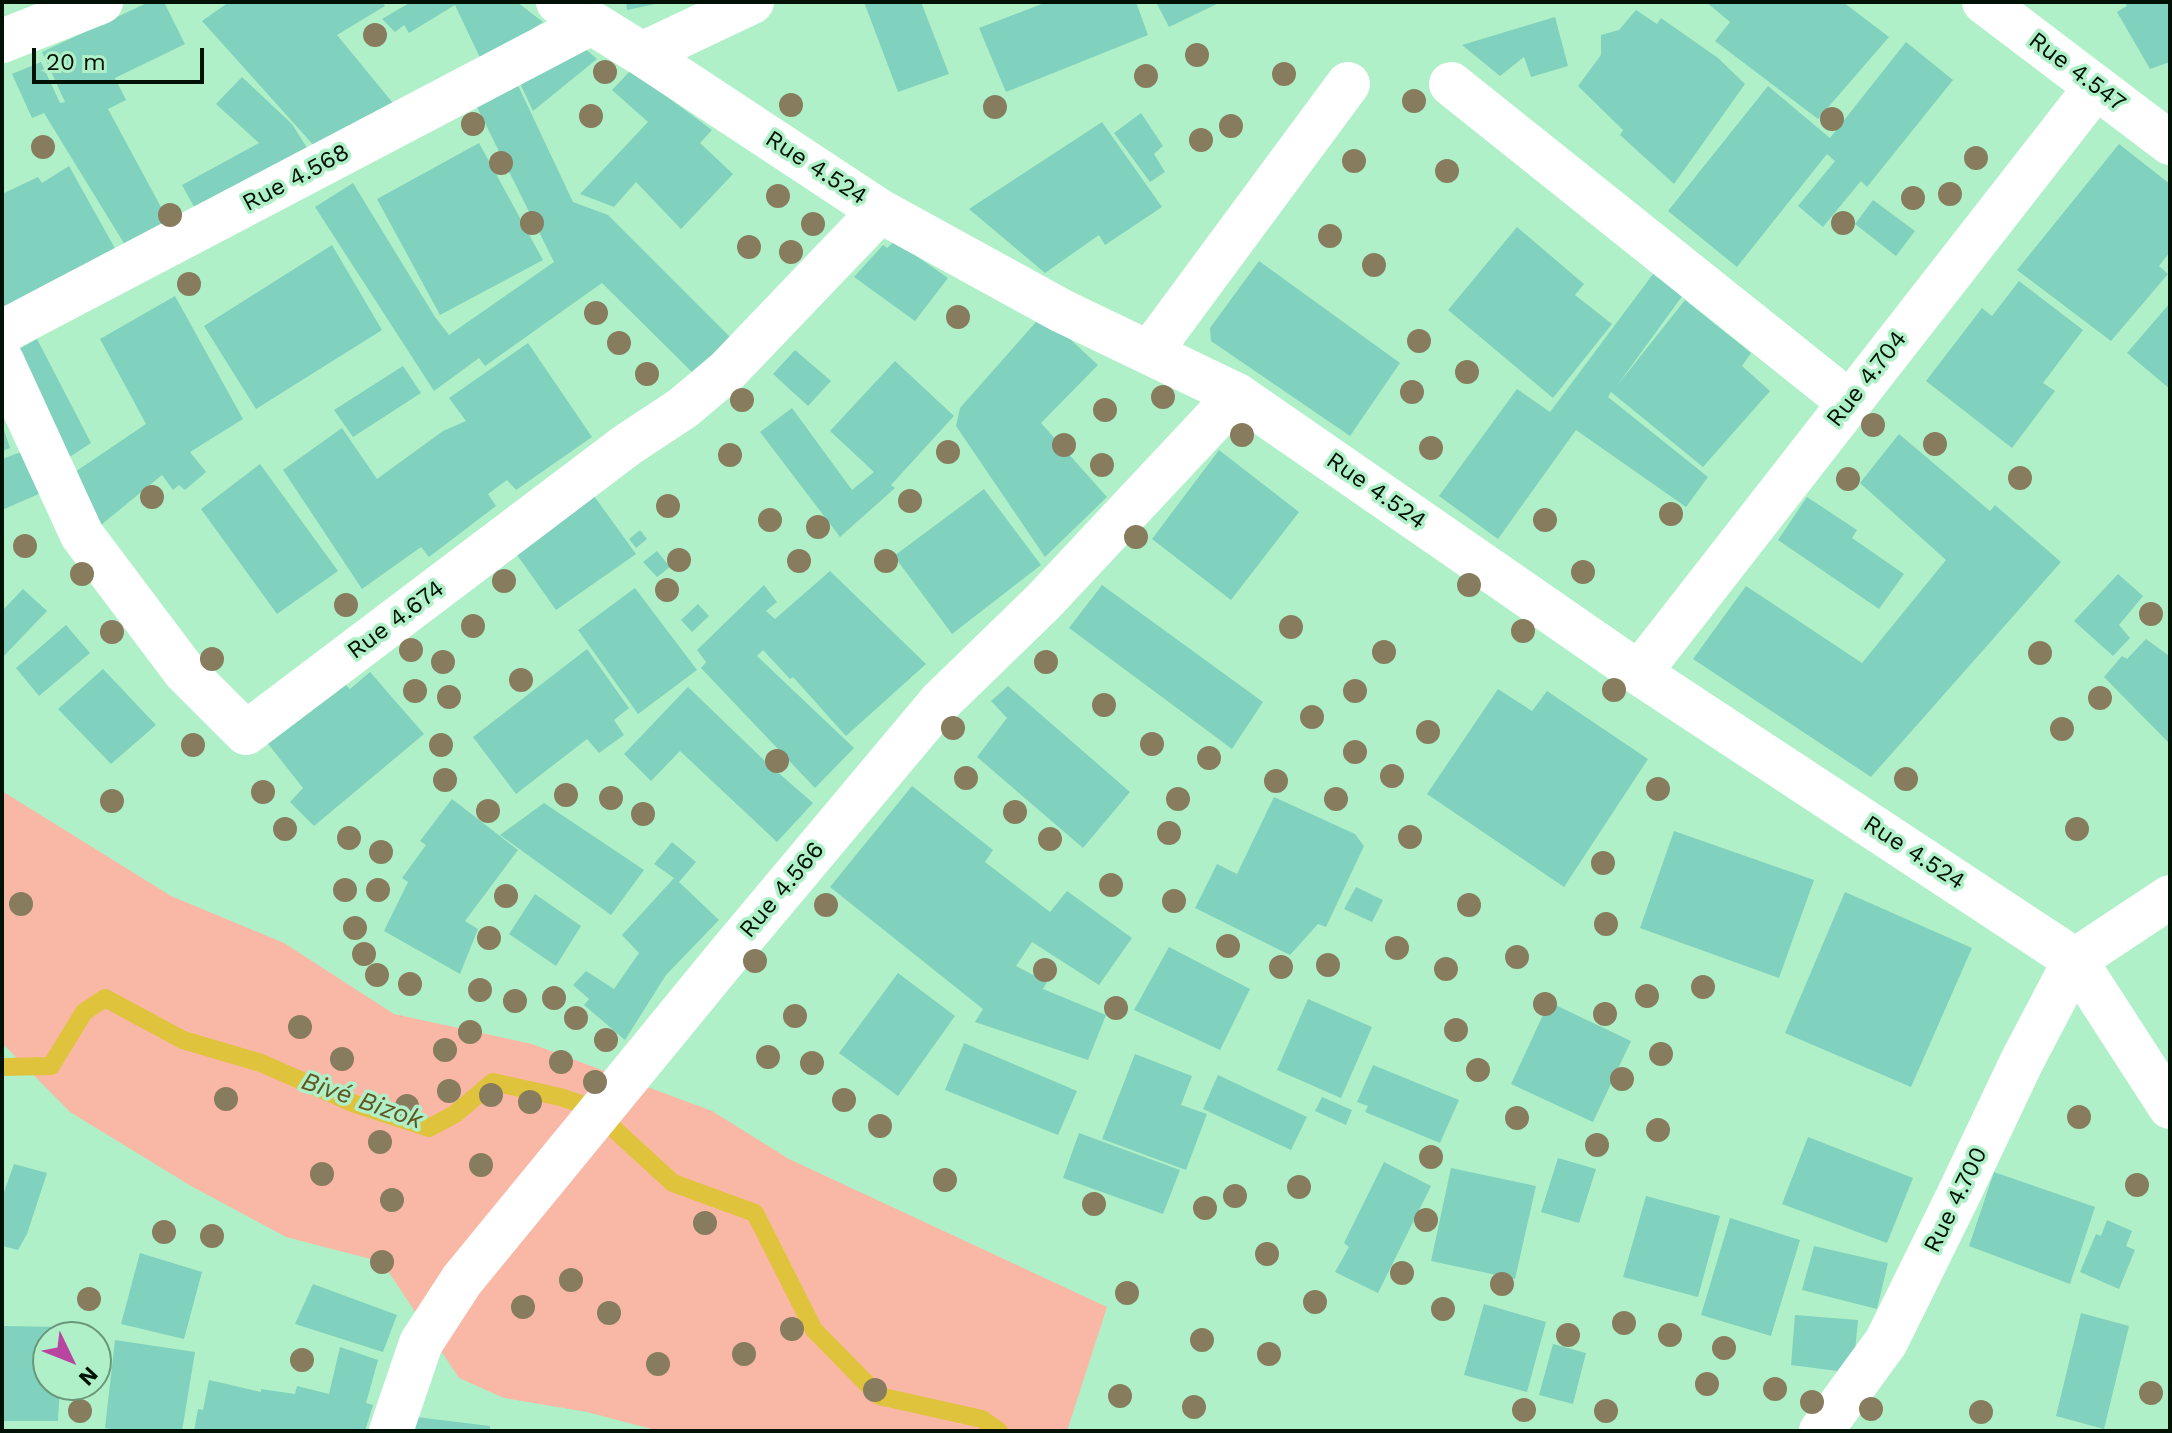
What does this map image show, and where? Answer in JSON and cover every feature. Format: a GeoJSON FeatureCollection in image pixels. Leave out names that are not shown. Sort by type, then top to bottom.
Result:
{"type":"FeatureCollection","features":[{"type":"Feature","properties":{"kind":"street"},"geometry":{"type":"LineString","coordinates":[[2,41],[101,2]]}},
{"type":"Feature","properties":{"kind":"street"},"geometry":{"type":"LineString","coordinates":[[642,54],[752,2]]}},
{"type":"Feature","properties":{"kind":"street","name":"Rue 4.547"},"geometry":{"type":"LineString","coordinates":[[1984,2],[2170,143]]}},
{"type":"Feature","properties":{"kind":"street","name":"Rue 4.524"},"geometry":{"type":"LineString","coordinates":[[574,12],[880,211],[1062,311],[1237,395],[1639,673],[2075,960]]}},
{"type":"Feature","properties":{"kind":"street","name":"Rue 4.568"},"geometry":{"type":"LineString","coordinates":[[2,332],[574,12]]}},
{"type":"Feature","properties":{"kind":"street"},"geometry":{"type":"LineString","coordinates":[[1150,352],[1348,84]]}},
{"type":"Feature","properties":{"kind":"street"},"geometry":{"type":"LineString","coordinates":[[1451,84],[1849,402]]}},
{"type":"Feature","properties":{"kind":"street","name":"Rue 4.704"},"geometry":{"type":"LineString","coordinates":[[1639,673],[2096,87]]}},
{"type":"Feature","properties":{"kind":"street","name":"Rue 4.674"},"geometry":{"type":"LineString","coordinates":[[2,361],[82,535],[185,672],[246,733],[627,445],[683,408],[728,370],[880,211]]}},
{"type":"Feature","properties":{"kind":"street","name":"Rue 4.566"},"geometry":{"type":"LineString","coordinates":[[391,1431],[421,1343],[471,1267],[941,701],[1043,602],[1237,395]]}},
{"type":"Feature","properties":{"kind":"street"},"geometry":{"type":"LineString","coordinates":[[2170,897],[2075,960],[2170,1107]]}},
{"type":"Feature","properties":{"kind":"street","name":"Rue 4.700"},"geometry":{"type":"LineString","coordinates":[[1821,1431],[1886,1342],[2022,1061],[2075,960]]}},
{"type":"Feature","properties":{"kind":"shaded area"},"geometry":{"type":"Polygon","coordinates":[[[2,791],[171,896],[284,943],[394,1014],[532,1044],[712,1111],[789,1159],[1107,1307],[1067,1431],[659,1431],[587,1412],[504,1398],[459,1378],[382,1262],[286,1237],[191,1186],[70,1112],[2,1043],[2,791]]]}},
{"type":"Feature","properties":{"kind":"building"},"geometry":{"type":"Polygon","coordinates":[[[149,2],[164,2],[185,44],[115,78],[126,100],[108,109],[168,220],[125,245],[44,113],[32,118],[12,74],[41,62],[60,103],[65,102],[42,52],[149,2]]]}},
{"type":"Feature","properties":{"kind":"building"},"geometry":{"type":"Polygon","coordinates":[[[229,2],[382,2],[385,6],[337,35],[397,108],[325,158],[202,21],[229,2]]]}},
{"type":"Feature","properties":{"kind":"building"},"geometry":{"type":"Polygon","coordinates":[[[411,2],[517,2],[543,22],[482,62],[455,5],[409,33],[404,25],[395,32],[382,19],[411,2]]]}},
{"type":"Feature","properties":{"kind":"building"},"geometry":{"type":"Polygon","coordinates":[[[626,2],[660,2],[660,3],[627,10],[626,2]]]}},
{"type":"Feature","properties":{"kind":"building"},"geometry":{"type":"Polygon","coordinates":[[[864,2],[921,2],[949,74],[898,92],[864,2]]]}},
{"type":"Feature","properties":{"kind":"building"},"geometry":{"type":"Polygon","coordinates":[[[1047,2],[1136,2],[1148,35],[1006,92],[979,28],[1047,2]]]}},
{"type":"Feature","properties":{"kind":"building"},"geometry":{"type":"Polygon","coordinates":[[[1156,2],[1221,2],[1169,27],[1156,2]]]}},
{"type":"Feature","properties":{"kind":"building"},"geometry":{"type":"Polygon","coordinates":[[[1706,2],[1843,2],[1889,37],[1818,119],[1715,41],[1730,22],[1706,2]]]}},
{"type":"Feature","properties":{"kind":"building"},"geometry":{"type":"Polygon","coordinates":[[[2125,2],[2170,2],[2170,62],[2150,69],[2117,12],[2127,6],[2125,2]]]}},
{"type":"Feature","properties":{"kind":"building"},"geometry":{"type":"Polygon","coordinates":[[[1636,10],[1657,24],[1661,18],[1718,58],[1745,84],[1674,184],[1620,135],[1623,130],[1578,86],[1601,55],[1601,35],[1619,30],[1636,10]]]}},
{"type":"Feature","properties":{"kind":"building"},"geometry":{"type":"Polygon","coordinates":[[[1555,17],[1568,66],[1531,77],[1524,57],[1500,76],[1462,45],[1555,17]]]}},
{"type":"Feature","properties":{"kind":"building"},"geometry":{"type":"Polygon","coordinates":[[[575,40],[597,59],[533,111],[517,77],[575,40]]]}},
{"type":"Feature","properties":{"kind":"building"},"geometry":{"type":"Polygon","coordinates":[[[1906,42],[1953,80],[1867,187],[1861,181],[1823,227],[1798,206],[1835,161],[1827,154],[1737,267],[1668,211],[1768,86],[1830,138],[1906,42]]]}},
{"type":"Feature","properties":{"kind":"building"},"geometry":{"type":"Polygon","coordinates":[[[631,70],[712,130],[700,143],[733,174],[681,229],[636,182],[614,207],[580,194],[648,122],[612,90],[631,70]]]}},
{"type":"Feature","properties":{"kind":"building"},"geometry":{"type":"Polygon","coordinates":[[[242,77],[292,124],[316,162],[204,225],[182,185],[259,143],[216,104],[242,77]]]}},
{"type":"Feature","properties":{"kind":"building"},"geometry":{"type":"Polygon","coordinates":[[[515,79],[573,202],[608,215],[734,341],[696,376],[602,283],[485,366],[479,358],[434,391],[315,207],[353,183],[449,335],[554,262],[474,101],[515,79]]]}},
{"type":"Feature","properties":{"kind":"building"},"geometry":{"type":"Polygon","coordinates":[[[1141,113],[1163,146],[1154,154],[1165,172],[1150,182],[1114,133],[1141,113]]]}},
{"type":"Feature","properties":{"kind":"building"},"geometry":{"type":"Polygon","coordinates":[[[1102,122],[1162,207],[1105,245],[1099,235],[1045,273],[969,209],[1102,122]]]}},
{"type":"Feature","properties":{"kind":"building"},"geometry":{"type":"Polygon","coordinates":[[[479,143],[543,260],[440,315],[377,199],[479,143]]]}},
{"type":"Feature","properties":{"kind":"building"},"geometry":{"type":"Polygon","coordinates":[[[2119,144],[2170,184],[2170,252],[2159,266],[2168,274],[2111,341],[2017,270],[2119,144]]]}},
{"type":"Feature","properties":{"kind":"building"},"geometry":{"type":"Polygon","coordinates":[[[69,166],[122,261],[2,313],[2,194],[38,177],[42,183],[69,166]]]}},
{"type":"Feature","properties":{"kind":"building"},"geometry":{"type":"Polygon","coordinates":[[[1873,200],[1915,231],[1896,256],[1855,224],[1873,200]]]}},
{"type":"Feature","properties":{"kind":"building"},"geometry":{"type":"Polygon","coordinates":[[[1517,227],[1584,284],[1575,295],[1612,324],[1553,398],[1448,310],[1517,227]]]}},
{"type":"Feature","properties":{"kind":"building"},"geometry":{"type":"Polygon","coordinates":[[[895,241],[948,278],[915,321],[854,277],[883,245],[887,248],[895,241]]]}},
{"type":"Feature","properties":{"kind":"building"},"geometry":{"type":"Polygon","coordinates":[[[332,245],[382,330],[256,409],[204,326],[332,245]]]}},
{"type":"Feature","properties":{"kind":"building"},"geometry":{"type":"Polygon","coordinates":[[[1259,261],[1400,363],[1350,436],[1211,341],[1210,328],[1259,261]]]}},
{"type":"Feature","properties":{"kind":"building"},"geometry":{"type":"Polygon","coordinates":[[[1653,274],[1683,295],[1616,387],[1685,300],[1751,353],[1742,366],[1770,391],[1703,467],[1611,392],[1608,397],[1708,477],[1686,507],[1576,430],[1498,539],[1439,496],[1517,389],[1550,412],[1653,274]]]}},
{"type":"Feature","properties":{"kind":"building"},"geometry":{"type":"Polygon","coordinates":[[[2019,281],[2083,330],[2043,383],[2055,391],[2012,448],[1926,381],[1982,308],[1992,316],[2019,281]]]}},
{"type":"Feature","properties":{"kind":"building"},"geometry":{"type":"Polygon","coordinates":[[[175,296],[243,419],[190,452],[206,472],[185,490],[179,485],[173,490],[162,475],[101,525],[72,474],[146,424],[100,339],[175,296]]]}},
{"type":"Feature","properties":{"kind":"building"},"geometry":{"type":"Polygon","coordinates":[[[2170,303],[2170,389],[2127,353],[2170,303]]]}},
{"type":"Feature","properties":{"kind":"building"},"geometry":{"type":"Polygon","coordinates":[[[1043,314],[1098,365],[1041,423],[1107,497],[1045,557],[956,426],[960,408],[1043,314]]]}},
{"type":"Feature","properties":{"kind":"building"},"geometry":{"type":"Polygon","coordinates":[[[37,339],[91,443],[62,462],[7,356],[37,339]]]}},
{"type":"Feature","properties":{"kind":"building"},"geometry":{"type":"Polygon","coordinates":[[[528,343],[592,437],[516,490],[507,480],[488,494],[496,506],[429,557],[421,547],[362,589],[283,470],[342,428],[377,479],[443,431],[466,421],[449,398],[528,343]]]}},
{"type":"Feature","properties":{"kind":"building"},"geometry":{"type":"Polygon","coordinates":[[[795,350],[831,381],[808,406],[773,374],[795,350]]]}},
{"type":"Feature","properties":{"kind":"building"},"geometry":{"type":"Polygon","coordinates":[[[895,361],[954,416],[891,485],[895,488],[840,537],[760,432],[792,408],[852,490],[874,472],[830,431],[895,361]]]}},
{"type":"Feature","properties":{"kind":"building"},"geometry":{"type":"Polygon","coordinates":[[[403,366],[421,393],[353,437],[334,410],[403,366]]]}},
{"type":"Feature","properties":{"kind":"building"},"geometry":{"type":"Polygon","coordinates":[[[2,424],[10,448],[2,451],[2,424]]]}},
{"type":"Feature","properties":{"kind":"building"},"geometry":{"type":"Polygon","coordinates":[[[1899,434],[1990,511],[1995,505],[2061,562],[1871,777],[1693,659],[1746,586],[1862,663],[1946,560],[1860,483],[1899,434]]]}},
{"type":"Feature","properties":{"kind":"building"},"geometry":{"type":"Polygon","coordinates":[[[27,450],[41,493],[2,510],[2,459],[27,450]]]}},
{"type":"Feature","properties":{"kind":"building"},"geometry":{"type":"Polygon","coordinates":[[[1219,450],[1299,512],[1231,600],[1152,539],[1219,450]]]}},
{"type":"Feature","properties":{"kind":"building"},"geometry":{"type":"Polygon","coordinates":[[[260,464],[338,571],[277,614],[201,509],[260,464]]]}},
{"type":"Feature","properties":{"kind":"building"},"geometry":{"type":"Polygon","coordinates":[[[984,489],[1041,565],[952,634],[894,556],[984,489]]]}},
{"type":"Feature","properties":{"kind":"building"},"geometry":{"type":"Polygon","coordinates":[[[594,496],[636,554],[556,610],[515,552],[594,496]]]}},
{"type":"Feature","properties":{"kind":"building"},"geometry":{"type":"Polygon","coordinates":[[[1807,497],[1857,530],[1852,538],[1904,574],[1879,609],[1778,540],[1807,497]]]}},
{"type":"Feature","properties":{"kind":"building"},"geometry":{"type":"Polygon","coordinates":[[[640,530],[647,539],[636,548],[629,539],[640,530]]]}},
{"type":"Feature","properties":{"kind":"building"},"geometry":{"type":"Polygon","coordinates":[[[657,551],[670,567],[657,577],[643,562],[657,551]]]}},
{"type":"Feature","properties":{"kind":"building"},"geometry":{"type":"Polygon","coordinates":[[[830,571],[926,664],[846,736],[793,677],[790,679],[763,650],[757,656],[854,748],[815,788],[701,668],[706,662],[697,650],[764,585],[777,602],[766,611],[775,619],[830,571]]]}},
{"type":"Feature","properties":{"kind":"building"},"geometry":{"type":"Polygon","coordinates":[[[2118,574],[2143,596],[2119,625],[2130,638],[2113,656],[2074,621],[2118,574]]]}},
{"type":"Feature","properties":{"kind":"building"},"geometry":{"type":"Polygon","coordinates":[[[1102,585],[1263,702],[1232,749],[1069,628],[1102,585]]]}},
{"type":"Feature","properties":{"kind":"building"},"geometry":{"type":"Polygon","coordinates":[[[635,588],[697,670],[638,714],[578,630],[635,588]]]}},
{"type":"Feature","properties":{"kind":"building"},"geometry":{"type":"Polygon","coordinates":[[[23,589],[47,611],[2,658],[2,611],[23,589]]]}},
{"type":"Feature","properties":{"kind":"building"},"geometry":{"type":"Polygon","coordinates":[[[698,604],[709,616],[692,632],[681,620],[698,604]]]}},
{"type":"Feature","properties":{"kind":"building"},"geometry":{"type":"Polygon","coordinates":[[[66,625],[90,653],[39,696],[16,668],[66,625]]]}},
{"type":"Feature","properties":{"kind":"building"},"geometry":{"type":"Polygon","coordinates":[[[2146,639],[2168,655],[2170,653],[2170,744],[2104,677],[2122,656],[2127,659],[2146,639]]]}},
{"type":"Feature","properties":{"kind":"building"},"geometry":{"type":"Polygon","coordinates":[[[587,649],[629,708],[614,720],[624,735],[599,753],[587,739],[516,794],[473,737],[587,649]]]}},
{"type":"Feature","properties":{"kind":"building"},"geometry":{"type":"Polygon","coordinates":[[[103,669],[156,725],[111,764],[58,709],[103,669]]]}},
{"type":"Feature","properties":{"kind":"building"},"geometry":{"type":"Polygon","coordinates":[[[370,672],[424,734],[314,826],[290,802],[303,788],[265,740],[339,678],[350,689],[370,672]]]}},
{"type":"Feature","properties":{"kind":"building"},"geometry":{"type":"Polygon","coordinates":[[[1008,686],[1130,792],[1083,848],[977,757],[1007,718],[991,701],[1008,686]]]}},
{"type":"Feature","properties":{"kind":"building"},"geometry":{"type":"Polygon","coordinates":[[[688,687],[813,803],[777,842],[680,751],[651,781],[624,754],[688,687]]]}},
{"type":"Feature","properties":{"kind":"building"},"geometry":{"type":"Polygon","coordinates":[[[1498,689],[1532,711],[1547,691],[1648,759],[1564,887],[1427,794],[1498,689]]]}},
{"type":"Feature","properties":{"kind":"building"},"geometry":{"type":"Polygon","coordinates":[[[912,786],[993,850],[985,862],[1050,912],[1067,891],[1132,938],[1099,985],[1032,942],[1016,966],[1047,982],[1043,989],[1106,1015],[1088,1060],[975,1022],[983,1009],[830,887],[912,786]]]}},
{"type":"Feature","properties":{"kind":"building"},"geometry":{"type":"Polygon","coordinates":[[[1274,797],[1355,834],[1364,846],[1326,927],[1318,924],[1290,955],[1195,908],[1217,864],[1237,874],[1274,797]]]}},
{"type":"Feature","properties":{"kind":"building"},"geometry":{"type":"Polygon","coordinates":[[[452,799],[518,850],[465,921],[478,929],[460,974],[384,931],[408,882],[402,878],[426,845],[420,841],[452,799]]]}},
{"type":"Feature","properties":{"kind":"building"},"geometry":{"type":"Polygon","coordinates":[[[544,803],[644,870],[611,915],[500,835],[544,803]]]}},
{"type":"Feature","properties":{"kind":"building"},"geometry":{"type":"Polygon","coordinates":[[[1674,831],[1814,880],[1779,978],[1640,928],[1674,831]]]}},
{"type":"Feature","properties":{"kind":"building"},"geometry":{"type":"Polygon","coordinates":[[[672,842],[696,862],[679,882],[719,920],[666,975],[625,1040],[584,1005],[589,999],[573,985],[586,971],[614,989],[639,953],[622,935],[674,878],[654,864],[672,842]]]}},
{"type":"Feature","properties":{"kind":"building"},"geometry":{"type":"Polygon","coordinates":[[[1356,887],[1383,900],[1372,922],[1344,909],[1356,887]]]}},
{"type":"Feature","properties":{"kind":"building"},"geometry":{"type":"Polygon","coordinates":[[[1845,892],[1972,948],[1911,1087],[1785,1033],[1845,892]]]}},
{"type":"Feature","properties":{"kind":"building"},"geometry":{"type":"Polygon","coordinates":[[[535,894],[581,926],[556,966],[509,934],[535,894]]]}},
{"type":"Feature","properties":{"kind":"building"},"geometry":{"type":"Polygon","coordinates":[[[1169,947],[1250,989],[1220,1050],[1134,1010],[1169,947]]]}},
{"type":"Feature","properties":{"kind":"building"},"geometry":{"type":"Polygon","coordinates":[[[898,973],[955,1016],[898,1096],[839,1053],[898,973]]]}},
{"type":"Feature","properties":{"kind":"building"},"geometry":{"type":"Polygon","coordinates":[[[1308,999],[1372,1027],[1341,1098],[1277,1070],[1308,999]]]}},
{"type":"Feature","properties":{"kind":"building"},"geometry":{"type":"Polygon","coordinates":[[[1549,1002],[1631,1041],[1593,1122],[1511,1084],[1549,1002]]]}},
{"type":"Feature","properties":{"kind":"building"},"geometry":{"type":"Polygon","coordinates":[[[964,1043],[1077,1091],[1058,1135],[945,1090],[964,1043]]]}},
{"type":"Feature","properties":{"kind":"building"},"geometry":{"type":"Polygon","coordinates":[[[1135,1054],[1192,1076],[1181,1105],[1207,1114],[1186,1170],[1102,1139],[1135,1054]]]}},
{"type":"Feature","properties":{"kind":"building"},"geometry":{"type":"Polygon","coordinates":[[[1373,1065],[1459,1100],[1440,1143],[1365,1112],[1368,1106],[1357,1102],[1373,1065]]]}},
{"type":"Feature","properties":{"kind":"building"},"geometry":{"type":"Polygon","coordinates":[[[1218,1075],[1307,1117],[1291,1150],[1203,1109],[1218,1075]]]}},
{"type":"Feature","properties":{"kind":"building"},"geometry":{"type":"Polygon","coordinates":[[[1322,1097],[1352,1110],[1346,1125],[1315,1111],[1322,1097]]]}},
{"type":"Feature","properties":{"kind":"building"},"geometry":{"type":"Polygon","coordinates":[[[1079,1133],[1180,1170],[1163,1214],[1063,1178],[1079,1133]]]}},
{"type":"Feature","properties":{"kind":"building"},"geometry":{"type":"Polygon","coordinates":[[[1808,1137],[1913,1178],[1887,1243],[1782,1204],[1808,1137]]]}},
{"type":"Feature","properties":{"kind":"building"},"geometry":{"type":"Polygon","coordinates":[[[1558,1158],[1596,1169],[1579,1223],[1541,1212],[1558,1158]]]}},
{"type":"Feature","properties":{"kind":"building"},"geometry":{"type":"Polygon","coordinates":[[[1384,1162],[1431,1186],[1378,1293],[1335,1272],[1349,1247],[1344,1243],[1384,1162]]]}},
{"type":"Feature","properties":{"kind":"building"},"geometry":{"type":"Polygon","coordinates":[[[14,1164],[47,1173],[27,1234],[18,1250],[2,1246],[2,1198],[14,1164]]]}},
{"type":"Feature","properties":{"kind":"building"},"geometry":{"type":"Polygon","coordinates":[[[1451,1168],[1536,1186],[1515,1279],[1431,1261],[1451,1168]]]}},
{"type":"Feature","properties":{"kind":"building"},"geometry":{"type":"Polygon","coordinates":[[[1994,1172],[2095,1207],[2070,1284],[1969,1246],[1994,1172]]]}},
{"type":"Feature","properties":{"kind":"building"},"geometry":{"type":"Polygon","coordinates":[[[1646,1196],[1720,1216],[1698,1297],[1623,1277],[1646,1196]]]}},
{"type":"Feature","properties":{"kind":"building"},"geometry":{"type":"Polygon","coordinates":[[[1730,1218],[1800,1240],[1771,1336],[1701,1315],[1730,1218]]]}},
{"type":"Feature","properties":{"kind":"building"},"geometry":{"type":"Polygon","coordinates":[[[2107,1220],[2132,1231],[2126,1246],[2135,1250],[2119,1289],[2080,1272],[2096,1234],[2101,1236],[2107,1220]]]}},
{"type":"Feature","properties":{"kind":"building"},"geometry":{"type":"Polygon","coordinates":[[[1814,1246],[1888,1263],[1877,1309],[1802,1290],[1814,1246]]]}},
{"type":"Feature","properties":{"kind":"building"},"geometry":{"type":"Polygon","coordinates":[[[140,1253],[202,1272],[184,1339],[121,1324],[140,1253]]]}},
{"type":"Feature","properties":{"kind":"building"},"geometry":{"type":"Polygon","coordinates":[[[313,1284],[397,1315],[383,1352],[295,1324],[313,1284]]]}},
{"type":"Feature","properties":{"kind":"building"},"geometry":{"type":"Polygon","coordinates":[[[1484,1304],[1546,1322],[1527,1392],[1464,1375],[1484,1304]]]}},
{"type":"Feature","properties":{"kind":"building"},"geometry":{"type":"Polygon","coordinates":[[[2081,1313],[2129,1326],[2104,1429],[2056,1416],[2081,1313]]]}},
{"type":"Feature","properties":{"kind":"building"},"geometry":{"type":"Polygon","coordinates":[[[1795,1315],[1858,1320],[1853,1373],[1791,1365],[1795,1315]]]}},
{"type":"Feature","properties":{"kind":"building"},"geometry":{"type":"Polygon","coordinates":[[[2,1326],[32,1326],[32,1401],[59,1401],[58,1421],[2,1421],[2,1326]]]}},
{"type":"Feature","properties":{"kind":"building"},"geometry":{"type":"Polygon","coordinates":[[[115,1340],[195,1352],[182,1431],[105,1428],[108,1401],[112,1401],[115,1340]]]}},
{"type":"Feature","properties":{"kind":"building"},"geometry":{"type":"Polygon","coordinates":[[[1553,1344],[1586,1353],[1573,1404],[1539,1395],[1553,1344]]]}},
{"type":"Feature","properties":{"kind":"building"},"geometry":{"type":"Polygon","coordinates":[[[340,1347],[378,1360],[366,1403],[373,1405],[365,1431],[194,1431],[198,1409],[203,1410],[209,1380],[261,1392],[261,1389],[295,1394],[297,1386],[329,1394],[340,1347]]]}},
{"type":"Feature","properties":{"kind":"building"},"geometry":{"type":"Polygon","coordinates":[[[416,1417],[490,1426],[490,1431],[415,1431],[416,1417]]]}},
{"type":"Feature","properties":{"kind":"waterway","name":"Bivé Bizok"},"geometry":{"type":"LineString","coordinates":[[2,1067],[51,1066],[84,1012],[105,998],[183,1040],[261,1063],[355,1104],[429,1128],[455,1114],[493,1082],[590,1107],[673,1183],[755,1213],[814,1330],[879,1396],[982,1419],[999,1431]]}}]}
